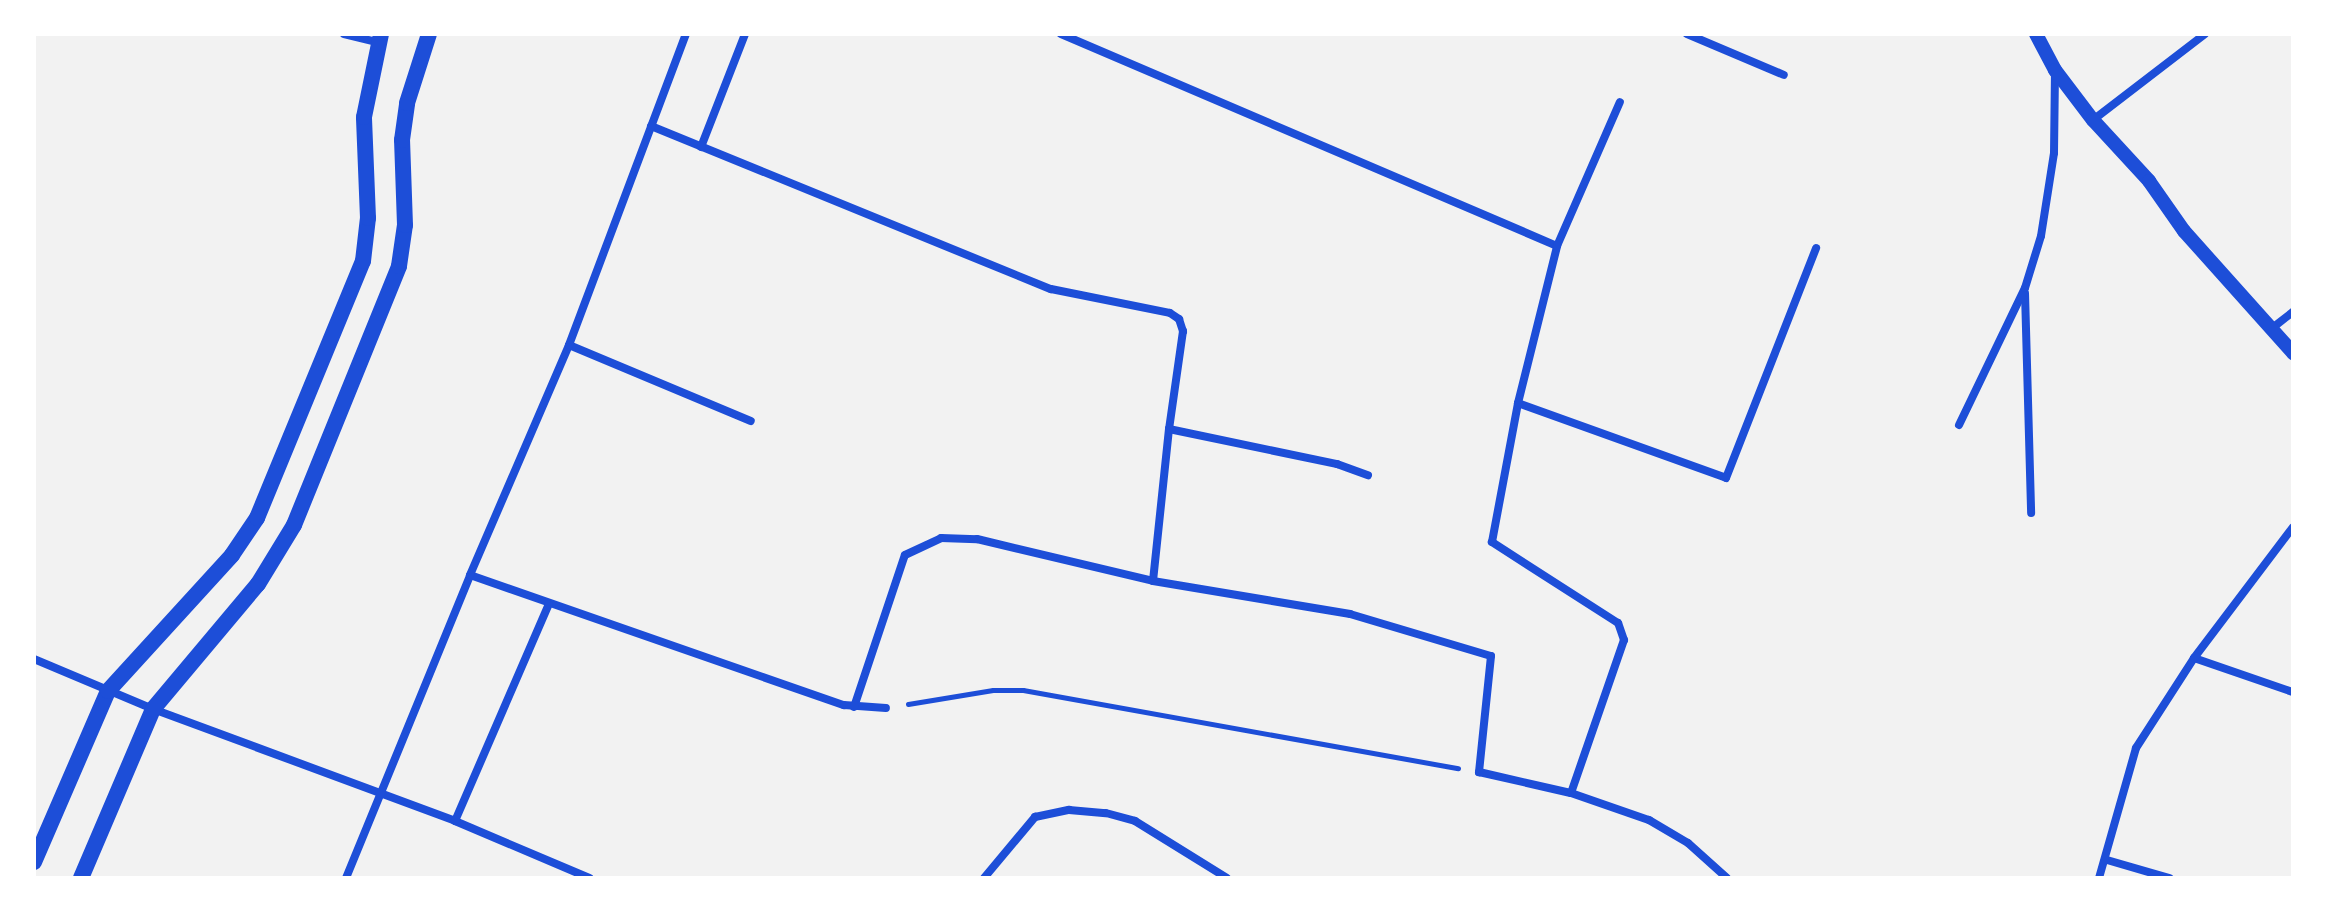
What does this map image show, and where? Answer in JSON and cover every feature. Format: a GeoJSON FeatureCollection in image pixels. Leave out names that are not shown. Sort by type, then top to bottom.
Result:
{"type":"FeatureCollection","features":[{"type":"Feature","properties":{"kind":"main road"},"geometry":{"type":"LineString","coordinates":[[81,878],[153,709],[258,584],[294,525],[399,266],[405,225],[404,128],[418,59],[429,34]]}},
{"type":"Feature","properties":{"kind":"main road"},"geometry":{"type":"LineString","coordinates":[[34,862],[108,691],[232,555],[257,518],[363,261],[368,218],[364,117],[379,38]]}},
{"type":"Feature","properties":{"kind":"street"},"geometry":{"type":"LineString","coordinates":[[344,34],[379,38]]}},
{"type":"Feature","properties":{"kind":"street"},"geometry":{"type":"LineString","coordinates":[[346,878],[470,575],[569,345],[686,34]]}},
{"type":"Feature","properties":{"kind":"street"},"geometry":{"type":"LineString","coordinates":[[701,147],[745,34]]}},
{"type":"Feature","properties":{"kind":"street"},"geometry":{"type":"LineString","coordinates":[[1061,34],[1557,246]]}},
{"type":"Feature","properties":{"kind":"street"},"geometry":{"type":"LineString","coordinates":[[1687,34],[1784,75]]}},
{"type":"Feature","properties":{"kind":"street"},"geometry":{"type":"LineString","coordinates":[[2036,34],[2055,70],[2093,120],[2149,181],[2184,231],[2293,353]]}},
{"type":"Feature","properties":{"kind":"street"},"geometry":{"type":"LineString","coordinates":[[2093,120],[2205,34]]}},
{"type":"Feature","properties":{"kind":"street"},"geometry":{"type":"LineString","coordinates":[[1959,425],[2025,288],[2041,236],[2054,153],[2055,70]]}},
{"type":"Feature","properties":{"kind":"street"},"geometry":{"type":"LineString","coordinates":[[1571,793],[1624,640],[1618,623],[1492,542],[1518,403],[1557,246],[1620,102]]}},
{"type":"Feature","properties":{"kind":"street"},"geometry":{"type":"LineString","coordinates":[[651,126],[1051,289],[1175,316],[1183,331],[1153,581]]}},
{"type":"Feature","properties":{"kind":"street"},"geometry":{"type":"LineString","coordinates":[[1518,403],[1726,478],[1816,248]]}},
{"type":"Feature","properties":{"kind":"street"},"geometry":{"type":"LineString","coordinates":[[2025,288],[2031,513]]}},
{"type":"Feature","properties":{"kind":"street"},"geometry":{"type":"LineString","coordinates":[[2271,329],[2293,312]]}},
{"type":"Feature","properties":{"kind":"street"},"geometry":{"type":"LineString","coordinates":[[569,345],[751,421]]}},
{"type":"Feature","properties":{"kind":"street"},"geometry":{"type":"LineString","coordinates":[[1169,429],[1292,454],[1368,475]]}},
{"type":"Feature","properties":{"kind":"street"},"geometry":{"type":"LineString","coordinates":[[2099,878],[2107,860],[2136,748],[2194,658],[2293,527]]}},
{"type":"Feature","properties":{"kind":"street"},"geometry":{"type":"LineString","coordinates":[[854,707],[905,555],[941,538],[977,539],[1153,581],[1350,614],[1491,656],[1479,772],[1571,793],[1649,820],[1688,843],[1727,878]]}},
{"type":"Feature","properties":{"kind":"street"},"geometry":{"type":"LineString","coordinates":[[470,575],[854,707],[886,708]]}},
{"type":"Feature","properties":{"kind":"street"},"geometry":{"type":"LineString","coordinates":[[455,821],[549,604]]}},
{"type":"Feature","properties":{"kind":"street"},"geometry":{"type":"LineString","coordinates":[[2194,658],[2293,692]]}},
{"type":"Feature","properties":{"kind":"street"},"geometry":{"type":"LineString","coordinates":[[34,659],[153,709],[455,821],[589,878]]}},
{"type":"Feature","properties":{"kind":"street"},"geometry":{"type":"LineString","coordinates":[[984,878],[1035,817],[1069,810],[1106,813],[1135,821],[1227,878]]}},
{"type":"Feature","properties":{"kind":"street"},"geometry":{"type":"LineString","coordinates":[[2107,860],[2169,878]]}},
{"type":"Feature","properties":{"kind":"path"},"geometry":{"type":"LineString","coordinates":[[886,708],[993,690],[1023,690],[1479,772]]}}]}
